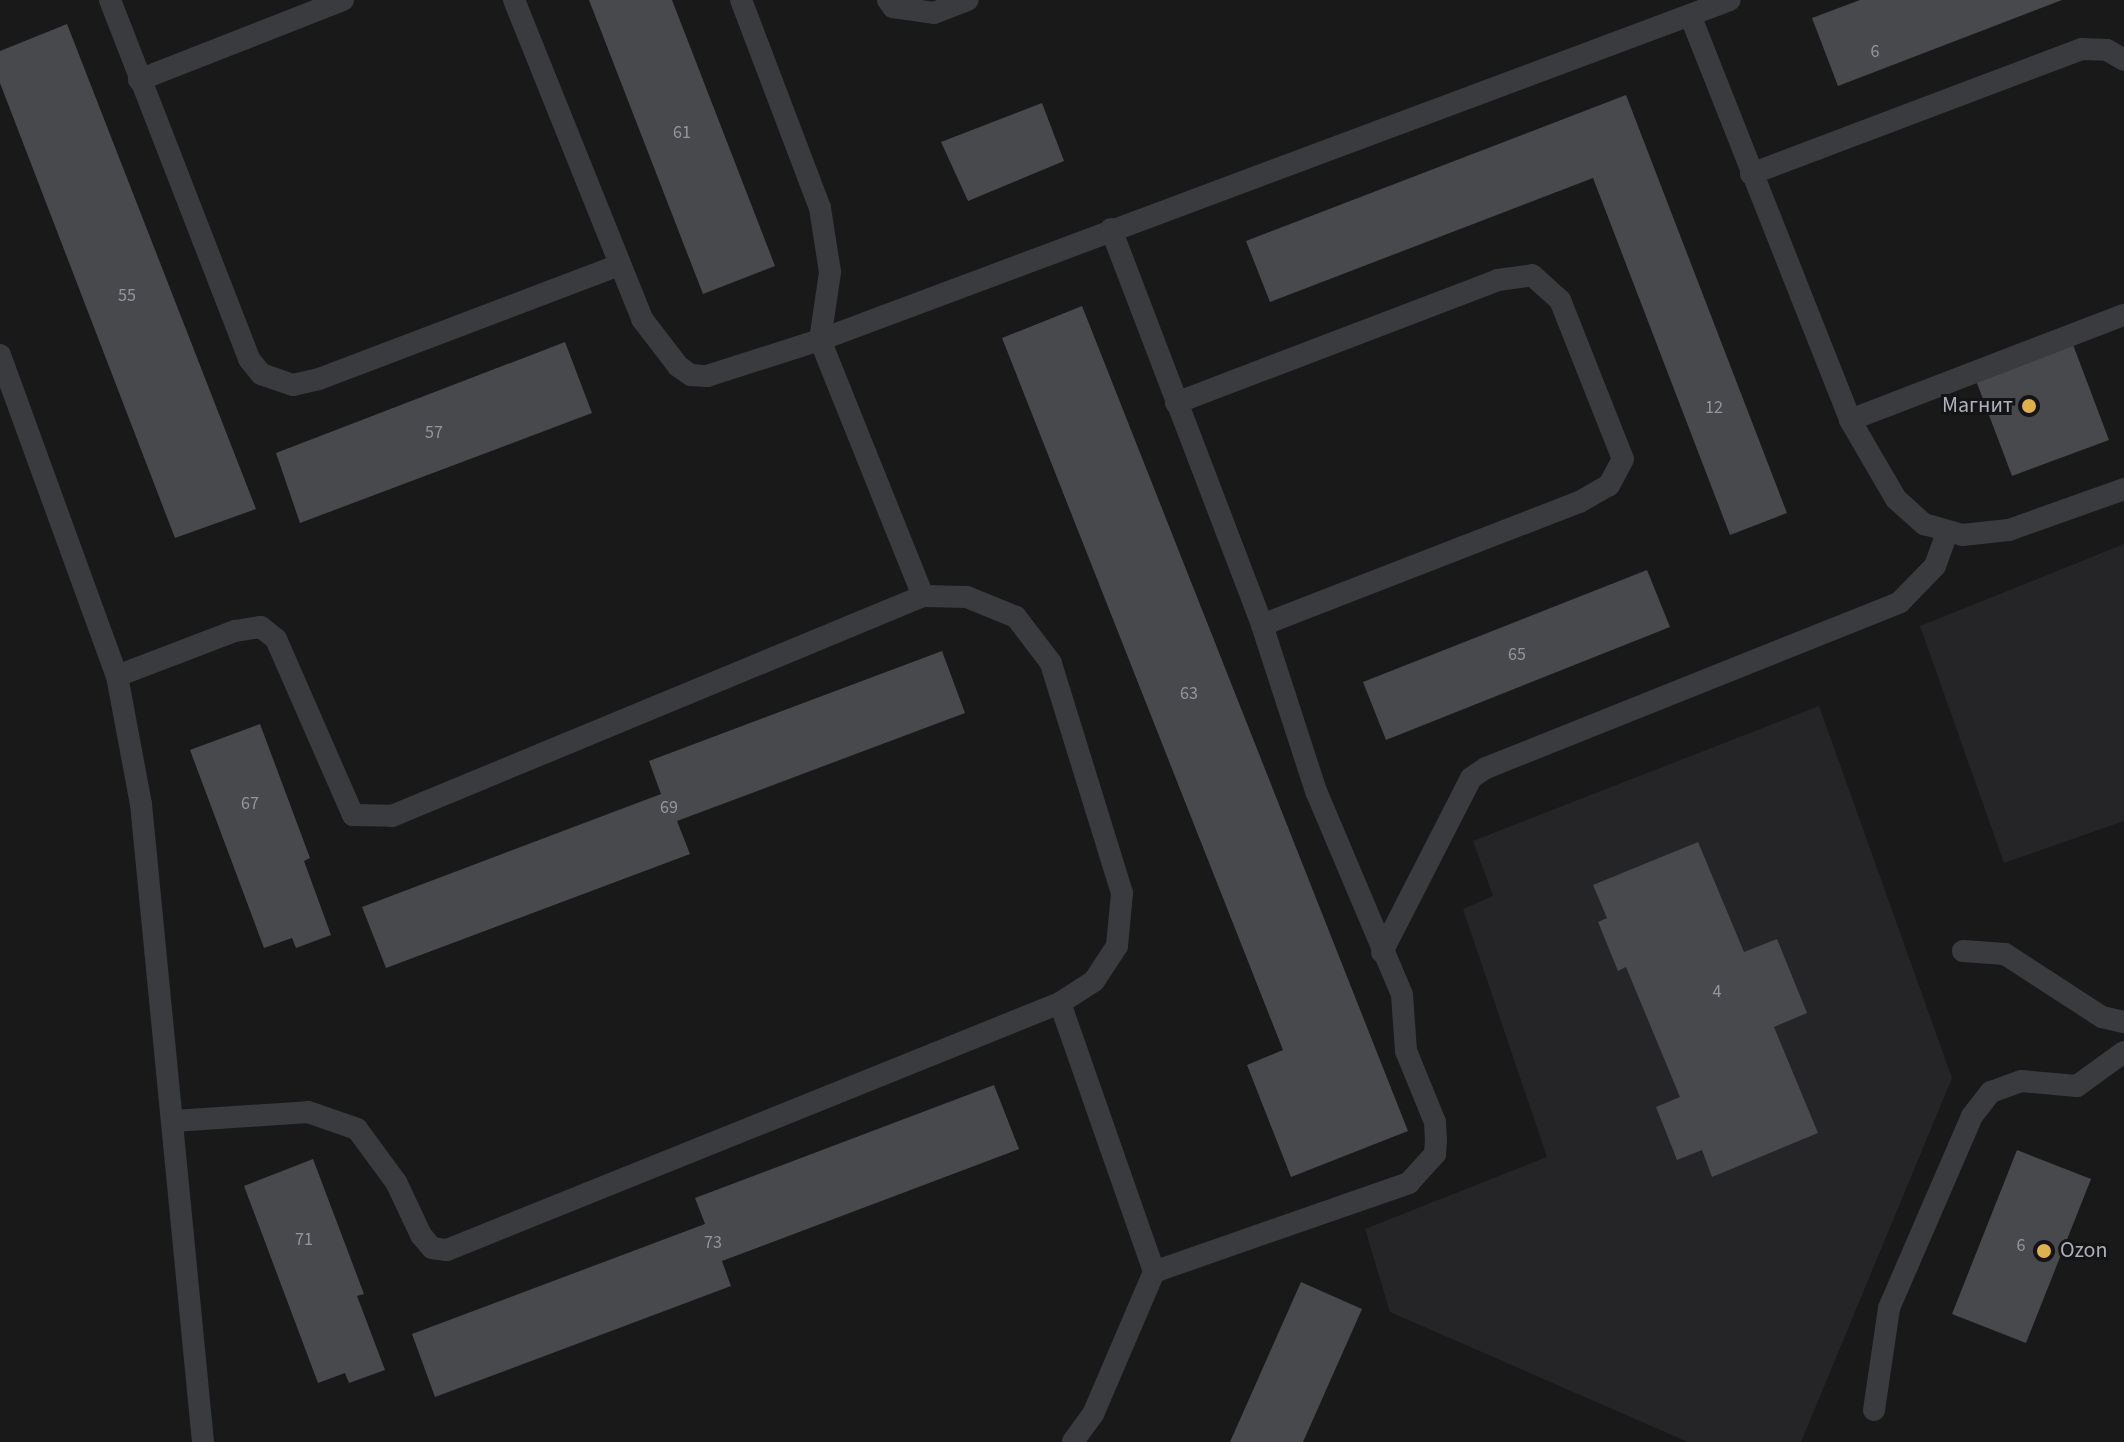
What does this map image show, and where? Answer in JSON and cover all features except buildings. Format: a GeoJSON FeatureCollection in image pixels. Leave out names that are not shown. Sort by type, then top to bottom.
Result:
{"type":"FeatureCollection","features":[{"type":"Feature","properties":{"kind":"lane"},"geometry":{"type":"LineString","coordinates":[[110,0],[249,359],[276,381],[293,385],[319,379],[617,266]]}},
{"type":"Feature","properties":{"kind":"lane"},"geometry":{"type":"LineString","coordinates":[[139,80],[343,0]]}},
{"type":"Feature","properties":{"kind":"lane"},"geometry":{"type":"LineString","coordinates":[[514,0],[617,266],[665,355],[691,375],[726,374],[1730,0]]}},
{"type":"Feature","properties":{"kind":"lane"},"geometry":{"type":"LineString","coordinates":[[741,0],[820,208],[830,272],[820,340],[923,596]]}},
{"type":"Feature","properties":{"kind":"lane"},"geometry":{"type":"LineString","coordinates":[[888,0],[893,7],[934,13],[968,0]]}},
{"type":"Feature","properties":{"kind":"lane"},"geometry":{"type":"LineString","coordinates":[[1690,15],[1850,420],[1896,499],[1924,524],[1962,535],[2009,530],[2124,489]]}},
{"type":"Feature","properties":{"kind":"lane"},"geometry":{"type":"LineString","coordinates":[[1751,174],[2082,49],[2107,50],[2124,60]]}},
{"type":"Feature","properties":{"kind":"lane"},"geometry":{"type":"LineString","coordinates":[[1111,229],[1262,625],[1316,791],[1402,995],[1406,1051],[1435,1122],[1435,1154],[1423,1171],[1409,1183],[1154,1272]]}},
{"type":"Feature","properties":{"kind":"lane"},"geometry":{"type":"LineString","coordinates":[[1176,403],[1498,280],[1532,275],[1560,300],[1623,459],[1609,485],[1579,502],[1262,625]]}},
{"type":"Feature","properties":{"kind":"lane"},"geometry":{"type":"LineString","coordinates":[[1850,420],[2124,315]]}},
{"type":"Feature","properties":{"kind":"lane"},"geometry":{"type":"LineString","coordinates":[[0,355],[117,676],[141,804],[203,1442]]}},
{"type":"Feature","properties":{"kind":"lane"},"geometry":{"type":"LineString","coordinates":[[1382,952],[1471,778],[1486,768],[1900,602],[1935,566],[1948,531]]}},
{"type":"Feature","properties":{"kind":"lane"},"geometry":{"type":"LineString","coordinates":[[117,676],[235,631],[261,627],[276,639],[353,815],[377,819],[923,596],[967,597],[1016,617],[1051,663],[1122,893],[1117,946],[1094,981],[1060,1003],[447,1250],[432,1248],[421,1235],[396,1182],[357,1129],[308,1112],[174,1121]]}},
{"type":"Feature","properties":{"kind":"lane"},"geometry":{"type":"LineString","coordinates":[[1963,951],[2005,954],[2102,1017],[2124,1022]]}},
{"type":"Feature","properties":{"kind":"lane"},"geometry":{"type":"LineString","coordinates":[[1060,1003],[1154,1272],[1093,1414],[1073,1442]]}},
{"type":"Feature","properties":{"kind":"lane"},"geometry":{"type":"LineString","coordinates":[[1874,1410],[1889,1308],[1972,1116],[1991,1092],[2021,1081],[2077,1086],[2124,1052]]}},
{"type":"Feature","properties":{"kind":"shaded area"},"geometry":{"type":"Polygon","coordinates":[[[2124,544],[2124,821],[2004,863],[1920,626],[2124,544]]]}},
{"type":"Feature","properties":{"kind":"shaded area"},"geometry":{"type":"Polygon","coordinates":[[[1819,706],[1952,1078],[1801,1442],[1688,1442],[1390,1312],[1365,1229],[1547,1157],[1463,909],[1493,896],[1473,841],[1819,706]]]}},
{"type":"Feature","properties":{"kind":"place","name":"Магнит"},"geometry":{"type":"Point","coordinates":[2029,406]}},
{"type":"Feature","properties":{"kind":"place","name":"Ozon"},"geometry":{"type":"Point","coordinates":[2044,1251]}}]}
